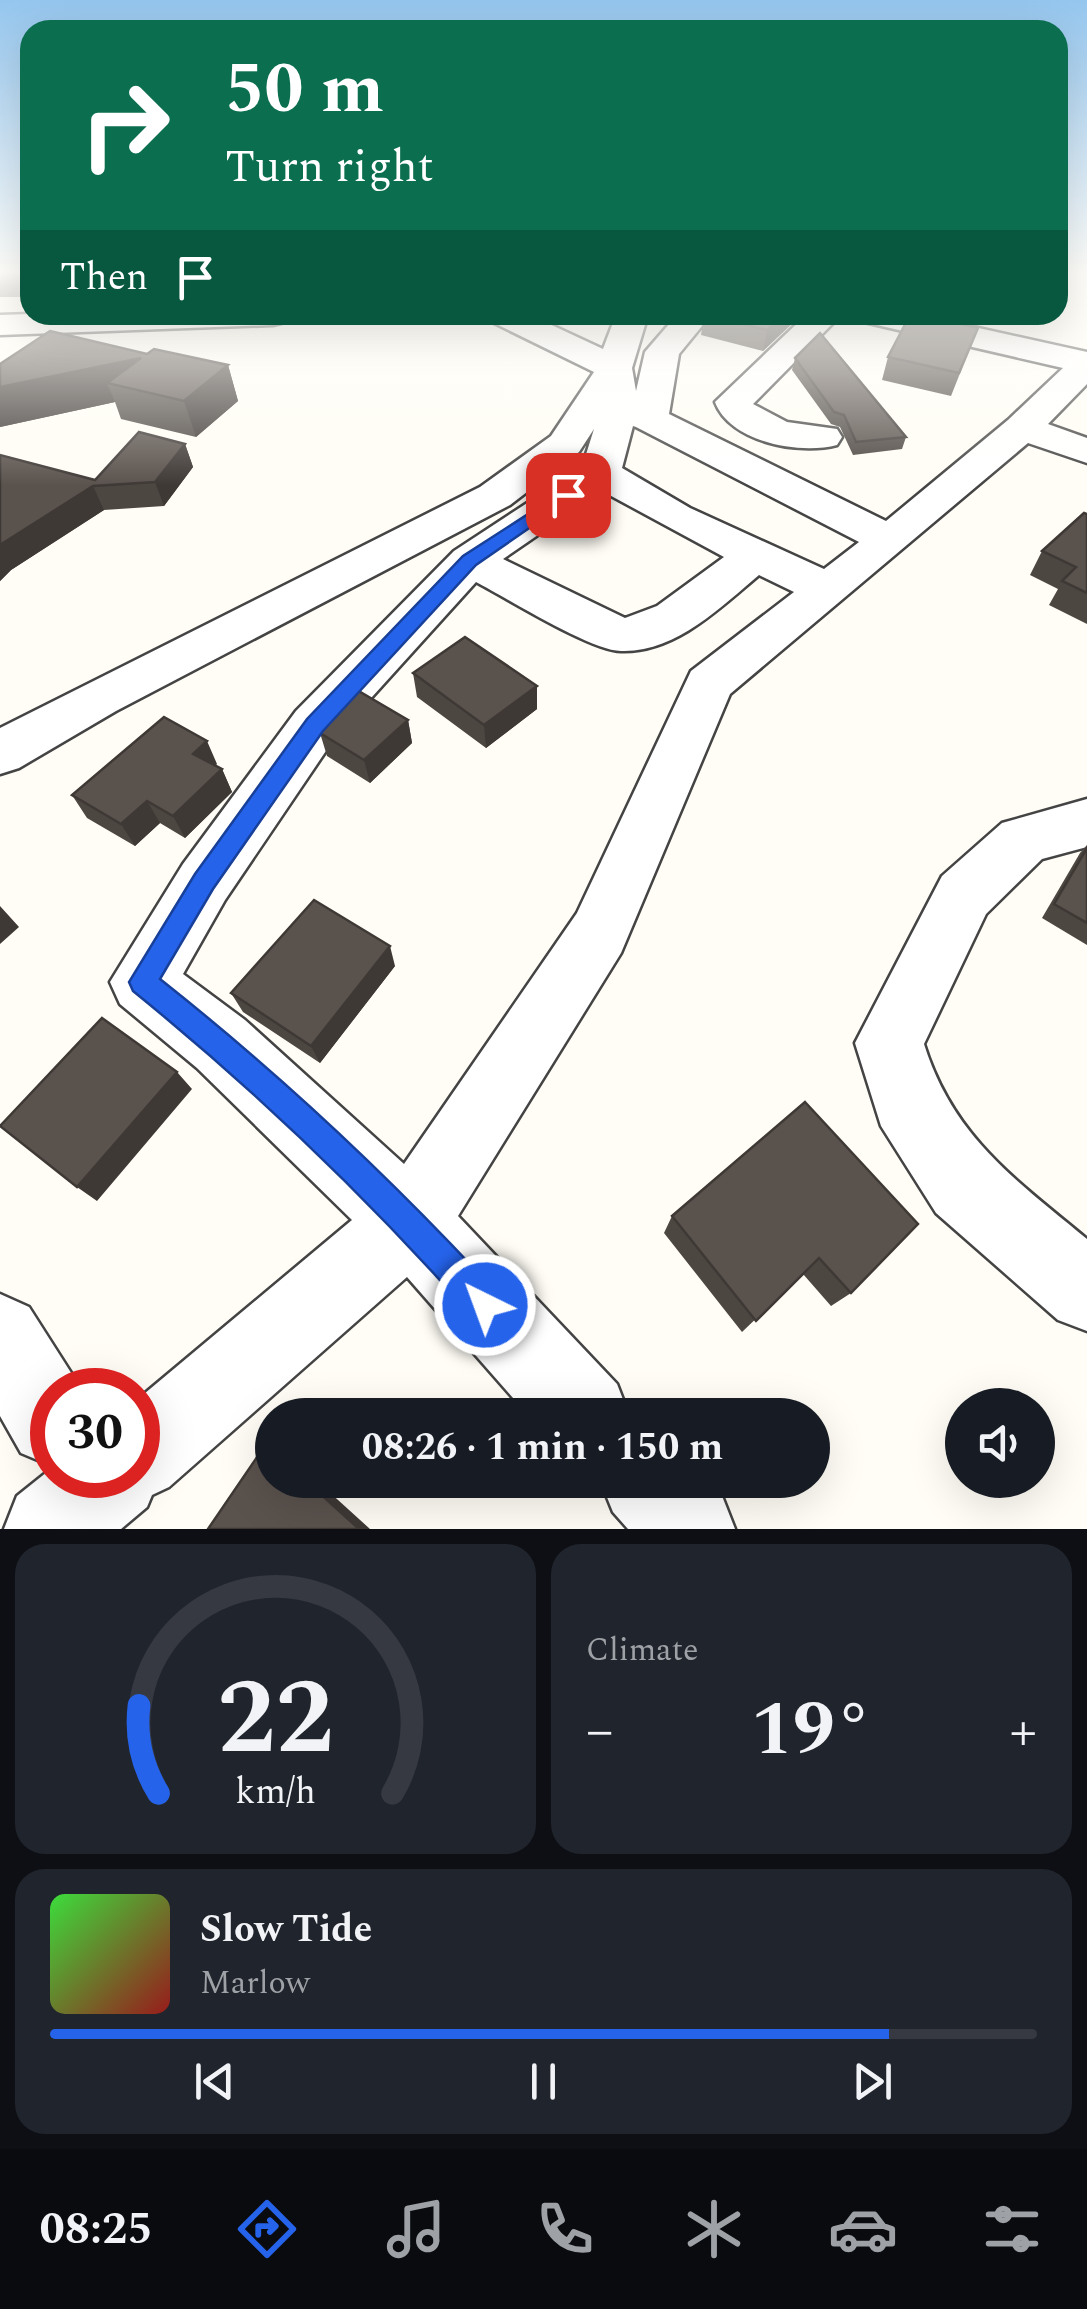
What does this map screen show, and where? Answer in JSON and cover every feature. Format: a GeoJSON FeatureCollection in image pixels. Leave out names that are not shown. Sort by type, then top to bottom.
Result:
{"type":"FeatureCollection","features":[{"type":"Feature","properties":{"kind":"street"},"geometry":{"type":"LineString","coordinates":[[547,343],[628,397],[890,540]]}},
{"type":"Feature","properties":{"kind":"street"},"geometry":{"type":"LineString","coordinates":[[570,1398],[410,1222],[220,1044],[143,982],[204,882],[315,725],[470,560],[601,474],[628,397],[631,343]]}},
{"type":"Feature","properties":{"kind":"street"},"geometry":{"type":"LineString","coordinates":[[0,753],[98,698],[494,496],[628,397],[670,343]]}},
{"type":"Feature","properties":{"kind":"street"},"geometry":{"type":"LineString","coordinates":[[795,343],[734,402],[739,415],[780,433],[824,437]]}},
{"type":"Feature","properties":{"kind":"street"},"geometry":{"type":"LineString","coordinates":[[998,343],[1087,364]]}},
{"type":"Feature","properties":{"kind":"street"},"geometry":{"type":"LineString","coordinates":[[160,1427],[410,1222],[599,933],[709,684],[890,540],[1022,428],[1087,364]]}},
{"type":"Feature","properties":{"kind":"street"},"geometry":{"type":"LineString","coordinates":[[1022,428],[1087,451]]}},
{"type":"Feature","properties":{"kind":"street"},"geometry":{"type":"LineString","coordinates":[[601,474],[675,517],[829,590]]}},
{"type":"Feature","properties":{"kind":"street"},"geometry":{"type":"LineString","coordinates":[[470,560],[618,635],[640,636],[757,554]]}},
{"type":"Feature","properties":{"kind":"street"},"geometry":{"type":"LineString","coordinates":[[1087,824],[1022,840],[964,896],[889,1042],[906,1102],[962,1186],[1087,1291]]}},
{"type":"Feature","properties":{"kind":"street"},"geometry":{"type":"LineString","coordinates":[[0,1336],[30,1384]]}},
{"type":"Feature","properties":{"kind":"street"},"geometry":{"type":"LineString","coordinates":[[661,1498],[689,1529]]}},
{"type":"Feature","properties":{"kind":"building"},"geometry":{"type":"Polygon","coordinates":[[[31,343],[102,343],[147,354],[154,349],[228,365],[184,401],[107,383],[141,358],[0,387],[0,364],[31,343]]]}},
{"type":"Feature","properties":{"kind":"building"},"geometry":{"type":"Polygon","coordinates":[[[810,343],[829,343],[906,437],[856,442],[844,415],[834,412],[795,358],[810,343]]]}},
{"type":"Feature","properties":{"kind":"building"},"geometry":{"type":"Polygon","coordinates":[[[895,343],[972,343],[959,373],[888,357],[895,343]]]}},
{"type":"Feature","properties":{"kind":"building"},"geometry":{"type":"Polygon","coordinates":[[[139,432],[185,444],[155,482],[93,486],[0,545],[0,455],[95,480],[139,432]]]}},
{"type":"Feature","properties":{"kind":"building"},"geometry":{"type":"Polygon","coordinates":[[[1084,513],[1087,593],[1062,581],[1076,567],[1042,551],[1084,513]]]}},
{"type":"Feature","properties":{"kind":"building"},"geometry":{"type":"Polygon","coordinates":[[[465,637],[537,686],[484,725],[413,673],[465,637]]]}},
{"type":"Feature","properties":{"kind":"building"},"geometry":{"type":"Polygon","coordinates":[[[357,690],[408,720],[364,760],[320,733],[357,690]]]}},
{"type":"Feature","properties":{"kind":"building"},"geometry":{"type":"Polygon","coordinates":[[[164,717],[207,741],[193,754],[222,769],[173,816],[147,801],[121,824],[72,795],[164,717]]]}},
{"type":"Feature","properties":{"kind":"building"},"geometry":{"type":"Polygon","coordinates":[[[1087,848],[1087,923],[1054,904],[1087,848]]]}},
{"type":"Feature","properties":{"kind":"building"},"geometry":{"type":"Polygon","coordinates":[[[314,900],[390,946],[311,1046],[231,993],[314,900]]]}},
{"type":"Feature","properties":{"kind":"building"},"geometry":{"type":"Polygon","coordinates":[[[102,1018],[177,1072],[77,1187],[0,1126],[102,1018]]]}},
{"type":"Feature","properties":{"kind":"building"},"geometry":{"type":"Polygon","coordinates":[[[805,1102],[918,1224],[851,1293],[819,1258],[756,1321],[672,1216],[805,1102]]]}},
{"type":"Feature","properties":{"kind":"building"},"geometry":{"type":"Polygon","coordinates":[[[255,1460],[255,1498],[325,1498],[359,1529],[208,1529],[255,1460]]]}},
{"type":"Feature","properties":{"kind":"route"},"geometry":{"type":"LineString","coordinates":[[485,1305],[410,1222],[220,1044],[143,982],[204,882],[315,725],[470,560],[568,495]]}}]}
